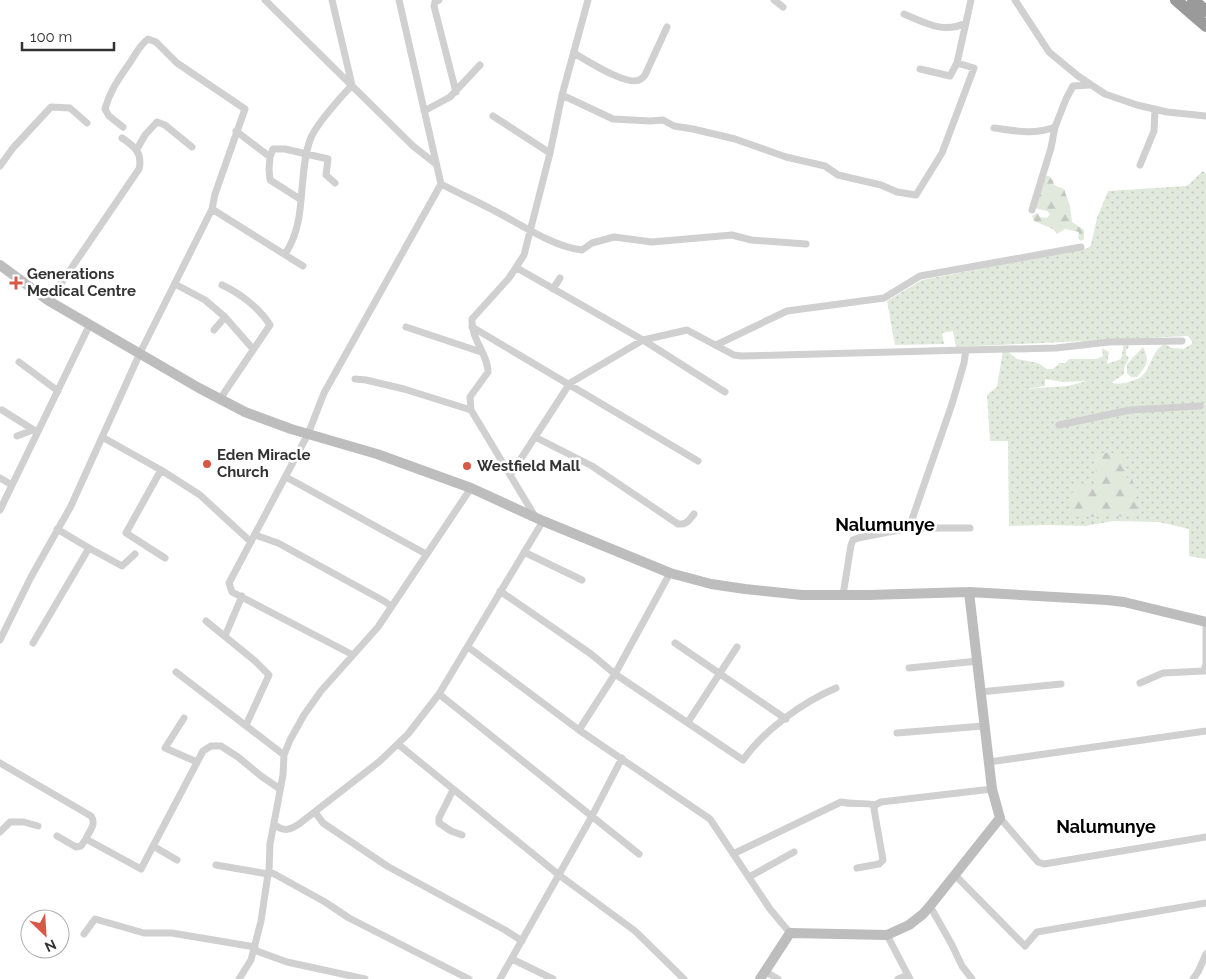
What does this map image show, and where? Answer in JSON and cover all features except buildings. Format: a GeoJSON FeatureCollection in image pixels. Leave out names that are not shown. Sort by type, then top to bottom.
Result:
{"type":"FeatureCollection","features":[{"type":"Feature","properties":{"kind":"highway"},"geometry":{"type":"LineString","coordinates":[[1176,0],[1206,26]]}},
{"type":"Feature","properties":{"kind":"highway"},"geometry":{"type":"LineString","coordinates":[[1193,0],[1206,11]]}},
{"type":"Feature","properties":{"kind":"street"},"geometry":{"type":"LineString","coordinates":[[265,0],[413,146],[436,164]]}},
{"type":"Feature","properties":{"kind":"street"},"geometry":{"type":"LineString","coordinates":[[332,0],[352,85]]}},
{"type":"Feature","properties":{"kind":"street"},"geometry":{"type":"LineString","coordinates":[[353,655],[232,592],[229,583],[308,434],[324,393],[441,184],[399,0]]}},
{"type":"Feature","properties":{"kind":"street"},"geometry":{"type":"LineString","coordinates":[[439,0],[435,2],[434,6],[456,92]]}},
{"type":"Feature","properties":{"kind":"street"},"geometry":{"type":"LineString","coordinates":[[540,520],[471,410],[470,397],[488,372],[488,367],[472,327],[475,316],[517,268],[524,255],[550,153],[562,95],[588,0]]}},
{"type":"Feature","properties":{"kind":"street"},"geometry":{"type":"LineString","coordinates":[[774,0],[783,8]]}},
{"type":"Feature","properties":{"kind":"street"},"geometry":{"type":"LineString","coordinates":[[920,69],[950,76],[956,63],[971,0]]}},
{"type":"Feature","properties":{"kind":"street"},"geometry":{"type":"LineString","coordinates":[[1015,0],[1049,52],[1090,85],[1105,94],[1155,109],[1206,116]]}},
{"type":"Feature","properties":{"kind":"street"},"geometry":{"type":"LineString","coordinates":[[904,14],[942,28],[955,28],[966,23]]}},
{"type":"Feature","properties":{"kind":"street"},"geometry":{"type":"LineString","coordinates":[[574,53],[602,69],[625,79],[639,80],[645,75],[667,27]]}},
{"type":"Feature","properties":{"kind":"street"},"geometry":{"type":"LineString","coordinates":[[0,640],[31,577],[71,506],[140,353],[212,209],[215,194],[244,109],[178,63],[156,42],[148,39],[141,45],[118,79],[109,94],[104,109],[123,127]]}},
{"type":"Feature","properties":{"kind":"street"},"geometry":{"type":"LineString","coordinates":[[562,95],[613,119],[663,120],[674,126],[735,139],[786,157],[825,166],[838,175],[881,185],[897,192],[916,195],[942,153],[974,68],[956,63]]}},
{"type":"Feature","properties":{"kind":"street"},"geometry":{"type":"LineString","coordinates":[[424,111],[446,100],[456,92],[480,65]]}},
{"type":"Feature","properties":{"kind":"street"},"geometry":{"type":"LineString","coordinates":[[285,254],[293,243],[297,230],[310,139],[318,125],[352,85]]}},
{"type":"Feature","properties":{"kind":"street"},"geometry":{"type":"LineString","coordinates":[[1032,210],[1051,148],[1055,127],[1066,99],[1074,86],[1090,85]]}},
{"type":"Feature","properties":{"kind":"street"},"geometry":{"type":"LineString","coordinates":[[0,166],[13,148],[51,107],[70,108],[87,123]]}},
{"type":"Feature","properties":{"kind":"street"},"geometry":{"type":"LineString","coordinates":[[1140,164],[1154,131],[1155,109]]}},
{"type":"Feature","properties":{"kind":"street"},"geometry":{"type":"LineString","coordinates":[[492,116],[550,153]]}},
{"type":"Feature","properties":{"kind":"street"},"geometry":{"type":"LineString","coordinates":[[137,149],[145,135],[157,122],[165,125],[192,147]]}},
{"type":"Feature","properties":{"kind":"street"},"geometry":{"type":"LineString","coordinates":[[994,128],[1042,132],[1055,127]]}},
{"type":"Feature","properties":{"kind":"street"},"geometry":{"type":"LineString","coordinates":[[237,132],[270,157]]}},
{"type":"Feature","properties":{"kind":"street"},"geometry":{"type":"LineString","coordinates":[[49,301],[139,168],[141,159],[137,149],[122,138]]}},
{"type":"Feature","properties":{"kind":"street"},"geometry":{"type":"LineString","coordinates":[[300,199],[270,180],[270,157],[273,149],[285,149],[328,158],[326,175],[335,183]]}},
{"type":"Feature","properties":{"kind":"street"},"geometry":{"type":"LineString","coordinates":[[441,184],[531,231],[573,249],[582,250],[592,242],[614,237],[652,242],[732,235],[751,240],[806,244]]}},
{"type":"Feature","properties":{"kind":"street"},"geometry":{"type":"LineString","coordinates":[[212,209],[304,266]]}},
{"type":"Feature","properties":{"kind":"street"},"geometry":{"type":"LineString","coordinates":[[716,345],[787,311],[884,298],[920,276],[1081,247]]}},
{"type":"Feature","properties":{"kind":"street"},"geometry":{"type":"LineString","coordinates":[[0,265],[49,301],[220,399],[260,418],[377,454],[471,488],[540,520],[670,573],[711,584],[802,595],[843,596],[969,592],[1116,601],[1206,622],[1206,664],[1204,671],[1163,673],[1140,682]]}},
{"type":"Feature","properties":{"kind":"street"},"geometry":{"type":"LineString","coordinates":[[517,268],[643,340],[725,392]]}},
{"type":"Feature","properties":{"kind":"street"},"geometry":{"type":"LineString","coordinates":[[553,289],[560,278]]}},
{"type":"Feature","properties":{"kind":"street"},"geometry":{"type":"LineString","coordinates":[[175,284],[205,300],[225,317],[253,349]]}},
{"type":"Feature","properties":{"kind":"street"},"geometry":{"type":"LineString","coordinates":[[220,399],[270,327],[269,323],[248,301],[233,290],[222,285]]}},
{"type":"Feature","properties":{"kind":"street"},"geometry":{"type":"LineString","coordinates":[[214,330],[225,317]]}},
{"type":"Feature","properties":{"kind":"street"},"geometry":{"type":"LineString","coordinates":[[0,510],[35,431],[58,391],[90,324]]}},
{"type":"Feature","properties":{"kind":"street"},"geometry":{"type":"LineString","coordinates":[[406,327],[481,352]]}},
{"type":"Feature","properties":{"kind":"street"},"geometry":{"type":"LineString","coordinates":[[472,327],[698,460]]}},
{"type":"Feature","properties":{"kind":"street"},"geometry":{"type":"LineString","coordinates":[[511,474],[570,384],[643,340],[687,330],[734,355],[741,356],[1056,348],[1109,342],[1182,341]]}},
{"type":"Feature","properties":{"kind":"street"},"geometry":{"type":"LineString","coordinates":[[908,528],[952,404],[964,364],[966,350]]}},
{"type":"Feature","properties":{"kind":"street"},"geometry":{"type":"LineString","coordinates":[[20,362],[58,391]]}},
{"type":"Feature","properties":{"kind":"street"},"geometry":{"type":"LineString","coordinates":[[355,379],[404,389],[471,410]]}},
{"type":"Feature","properties":{"kind":"street"},"geometry":{"type":"LineString","coordinates":[[1059,425],[1130,410],[1200,406]]}},
{"type":"Feature","properties":{"kind":"street"},"geometry":{"type":"LineString","coordinates":[[2,410],[35,431]]}},
{"type":"Feature","properties":{"kind":"street"},"geometry":{"type":"LineString","coordinates":[[17,436],[35,431]]}},
{"type":"Feature","properties":{"kind":"street"},"geometry":{"type":"LineString","coordinates":[[102,437],[161,470],[200,495],[253,538],[278,543],[371,593],[391,606]]}},
{"type":"Feature","properties":{"kind":"street"},"geometry":{"type":"LineString","coordinates":[[536,437],[592,466],[678,524],[688,522],[694,514]]}},
{"type":"Feature","properties":{"kind":"street"},"geometry":{"type":"LineString","coordinates":[[161,470],[126,533],[165,558]]}},
{"type":"Feature","properties":{"kind":"street"},"geometry":{"type":"LineString","coordinates":[[286,477],[426,554]]}},
{"type":"Feature","properties":{"kind":"street"},"geometry":{"type":"LineString","coordinates":[[0,478],[12,485]]}},
{"type":"Feature","properties":{"kind":"street"},"geometry":{"type":"LineString","coordinates":[[469,979],[349,918],[269,870],[270,844],[275,825],[284,755],[290,740],[310,705],[373,634],[471,488]]}},
{"type":"Feature","properties":{"kind":"street"},"geometry":{"type":"LineString","coordinates":[[275,825],[285,830],[290,830],[349,786],[399,745],[439,694],[524,552],[540,520]]}},
{"type":"Feature","properties":{"kind":"street"},"geometry":{"type":"LineString","coordinates":[[57,528],[98,553]]}},
{"type":"Feature","properties":{"kind":"street"},"geometry":{"type":"LineString","coordinates":[[843,596],[853,540],[908,528],[970,528]]}},
{"type":"Feature","properties":{"kind":"street"},"geometry":{"type":"LineString","coordinates":[[89,548],[122,566],[135,554]]}},
{"type":"Feature","properties":{"kind":"street"},"geometry":{"type":"LineString","coordinates":[[33,643],[89,548]]}},
{"type":"Feature","properties":{"kind":"street"},"geometry":{"type":"LineString","coordinates":[[524,552],[582,580]]}},
{"type":"Feature","properties":{"kind":"street"},"geometry":{"type":"LineString","coordinates":[[579,730],[615,674],[670,573]]}},
{"type":"Feature","properties":{"kind":"street"},"geometry":{"type":"LineString","coordinates":[[500,591],[591,654],[615,674],[743,760],[763,736],[816,697],[836,688]]}},
{"type":"Feature","properties":{"kind":"street"},"geometry":{"type":"LineString","coordinates":[[969,592],[978,661],[983,726],[992,789],[1000,818],[1038,862],[1044,864],[1206,837]]}},
{"type":"Feature","properties":{"kind":"street"},"geometry":{"type":"LineString","coordinates":[[225,636],[242,596]]}},
{"type":"Feature","properties":{"kind":"street"},"geometry":{"type":"LineString","coordinates":[[206,621],[255,661],[269,676],[246,725]]}},
{"type":"Feature","properties":{"kind":"street"},"geometry":{"type":"LineString","coordinates":[[675,643],[786,719]]}},
{"type":"Feature","properties":{"kind":"street"},"geometry":{"type":"LineString","coordinates":[[468,647],[579,730],[710,819],[770,909],[790,933],[886,935],[908,925],[930,906],[1000,818]]}},
{"type":"Feature","properties":{"kind":"street"},"geometry":{"type":"LineString","coordinates":[[688,722],[737,647]]}},
{"type":"Feature","properties":{"kind":"street"},"geometry":{"type":"LineString","coordinates":[[909,668],[978,661]]}},
{"type":"Feature","properties":{"kind":"street"},"geometry":{"type":"LineString","coordinates":[[176,672],[284,755]]}},
{"type":"Feature","properties":{"kind":"street"},"geometry":{"type":"LineString","coordinates":[[980,692],[1061,684]]}},
{"type":"Feature","properties":{"kind":"street"},"geometry":{"type":"LineString","coordinates":[[439,694],[639,854]]}},
{"type":"Feature","properties":{"kind":"street"},"geometry":{"type":"LineString","coordinates":[[184,718],[166,748],[197,762]]}},
{"type":"Feature","properties":{"kind":"street"},"geometry":{"type":"LineString","coordinates":[[896,734],[983,726]]}},
{"type":"Feature","properties":{"kind":"street"},"geometry":{"type":"LineString","coordinates":[[989,762],[1206,731]]}},
{"type":"Feature","properties":{"kind":"street"},"geometry":{"type":"LineString","coordinates":[[399,745],[560,875],[635,931],[684,979]]}},
{"type":"Feature","properties":{"kind":"street"},"geometry":{"type":"LineString","coordinates":[[86,839],[141,869],[197,762],[208,746],[221,746],[280,789]]}},
{"type":"Feature","properties":{"kind":"street"},"geometry":{"type":"LineString","coordinates":[[500,979],[560,875],[622,758]]}},
{"type":"Feature","properties":{"kind":"street"},"geometry":{"type":"LineString","coordinates":[[0,763],[91,816],[94,823],[81,846],[76,847],[57,836]]}},
{"type":"Feature","properties":{"kind":"street"},"geometry":{"type":"LineString","coordinates":[[733,854],[841,802],[850,804],[864,802],[875,805],[881,802],[992,789]]}},
{"type":"Feature","properties":{"kind":"street"},"geometry":{"type":"LineString","coordinates":[[453,790],[439,818],[439,823],[462,835]]}},
{"type":"Feature","properties":{"kind":"street"},"geometry":{"type":"LineString","coordinates":[[857,868],[879,864],[883,860],[874,809],[875,805]]}},
{"type":"Feature","properties":{"kind":"street"},"geometry":{"type":"LineString","coordinates":[[315,812],[322,823],[387,866],[522,941]]}},
{"type":"Feature","properties":{"kind":"street"},"geometry":{"type":"LineString","coordinates":[[0,832],[10,822],[24,822],[38,826]]}},
{"type":"Feature","properties":{"kind":"street"},"geometry":{"type":"LineString","coordinates":[[153,846],[177,860]]}},
{"type":"Feature","properties":{"kind":"street"},"geometry":{"type":"LineString","coordinates":[[749,878],[794,852]]}},
{"type":"Feature","properties":{"kind":"street"},"geometry":{"type":"LineString","coordinates":[[216,865],[268,874],[262,921],[251,960],[239,979]]}},
{"type":"Feature","properties":{"kind":"street"},"geometry":{"type":"LineString","coordinates":[[955,875],[1024,946],[1037,932],[1206,903]]}},
{"type":"Feature","properties":{"kind":"street"},"geometry":{"type":"LineString","coordinates":[[930,906],[962,966],[972,979]]}},
{"type":"Feature","properties":{"kind":"street"},"geometry":{"type":"LineString","coordinates":[[84,934],[95,919],[144,933],[172,933],[254,948],[288,962],[364,979]]}},
{"type":"Feature","properties":{"kind":"street"},"geometry":{"type":"LineString","coordinates":[[778,979],[763,975],[790,933]]}},
{"type":"Feature","properties":{"kind":"street"},"geometry":{"type":"LineString","coordinates":[[886,935],[909,977],[898,979]]}},
{"type":"Feature","properties":{"kind":"street"},"geometry":{"type":"LineString","coordinates":[[1193,979],[1206,954]]}},
{"type":"Feature","properties":{"kind":"street"},"geometry":{"type":"LineString","coordinates":[[512,959],[553,979]]}},
{"type":"Feature","properties":{"kind":"green space"},"geometry":{"type":"Polygon","coordinates":[[[1203,171],[1206,174],[1206,559],[1189,556],[1189,529],[1159,522],[1113,521],[1085,526],[1009,526],[1008,441],[990,441],[987,395],[997,387],[1003,350],[1017,359],[1038,363],[1047,369],[1053,369],[1069,359],[1097,359],[1103,356],[1102,348],[1109,352],[1107,364],[1121,359],[1124,344],[1127,344],[1129,347],[1126,350],[1126,355],[1129,358],[1124,368],[1124,374],[1111,383],[1119,384],[1142,376],[1161,346],[1165,344],[1172,348],[1184,349],[1193,343],[1188,336],[956,347],[953,331],[942,333],[944,344],[895,345],[887,301],[922,280],[1088,248],[1091,245],[1097,218],[1108,191],[1187,186],[1203,171]],[[1045,379],[1045,386],[1026,389],[1068,386],[1087,381],[1063,382],[1045,379]]]}},
{"type":"Feature","properties":{"kind":"green space"},"geometry":{"type":"Polygon","coordinates":[[[1044,176],[1049,176],[1054,185],[1064,189],[1070,206],[1072,222],[1084,230],[1084,239],[1081,241],[1078,238],[1079,232],[1065,229],[1057,234],[1053,229],[1034,221],[1032,216],[1038,213],[1040,217],[1047,218],[1050,214],[1047,211],[1034,208],[1044,176]]]}},
{"type":"Feature","properties":{"kind":"green space"},"geometry":{"type":"Polygon","coordinates":[[[1143,347],[1147,360],[1146,363],[1137,377],[1131,377],[1127,373],[1127,364],[1143,347]]]}},
{"type":"Feature","properties":{"kind":"green space"},"geometry":{"type":"Polygon","coordinates":[[[1096,453],[1122,453],[1126,478],[1132,477],[1139,516],[1070,517],[1069,501],[1076,484],[1096,484],[1096,453]]]}},
{"type":"Feature","properties":{"kind":"place","name":"Generations Medical Centre"},"geometry":{"type":"Point","coordinates":[16,283]}},
{"type":"Feature","properties":{"kind":"place","name":"Eden Miracle Church"},"geometry":{"type":"Point","coordinates":[207,464]}},
{"type":"Feature","properties":{"kind":"place","name":"Westfield Mall"},"geometry":{"type":"Point","coordinates":[467,466]}},
{"type":"Feature","properties":{"kind":"district","name":"Nalumunye"},"geometry":{"type":"Point","coordinates":[885,524]}},
{"type":"Feature","properties":{"kind":"district","name":"Nalumunye"},"geometry":{"type":"Point","coordinates":[1106,826]}}]}
